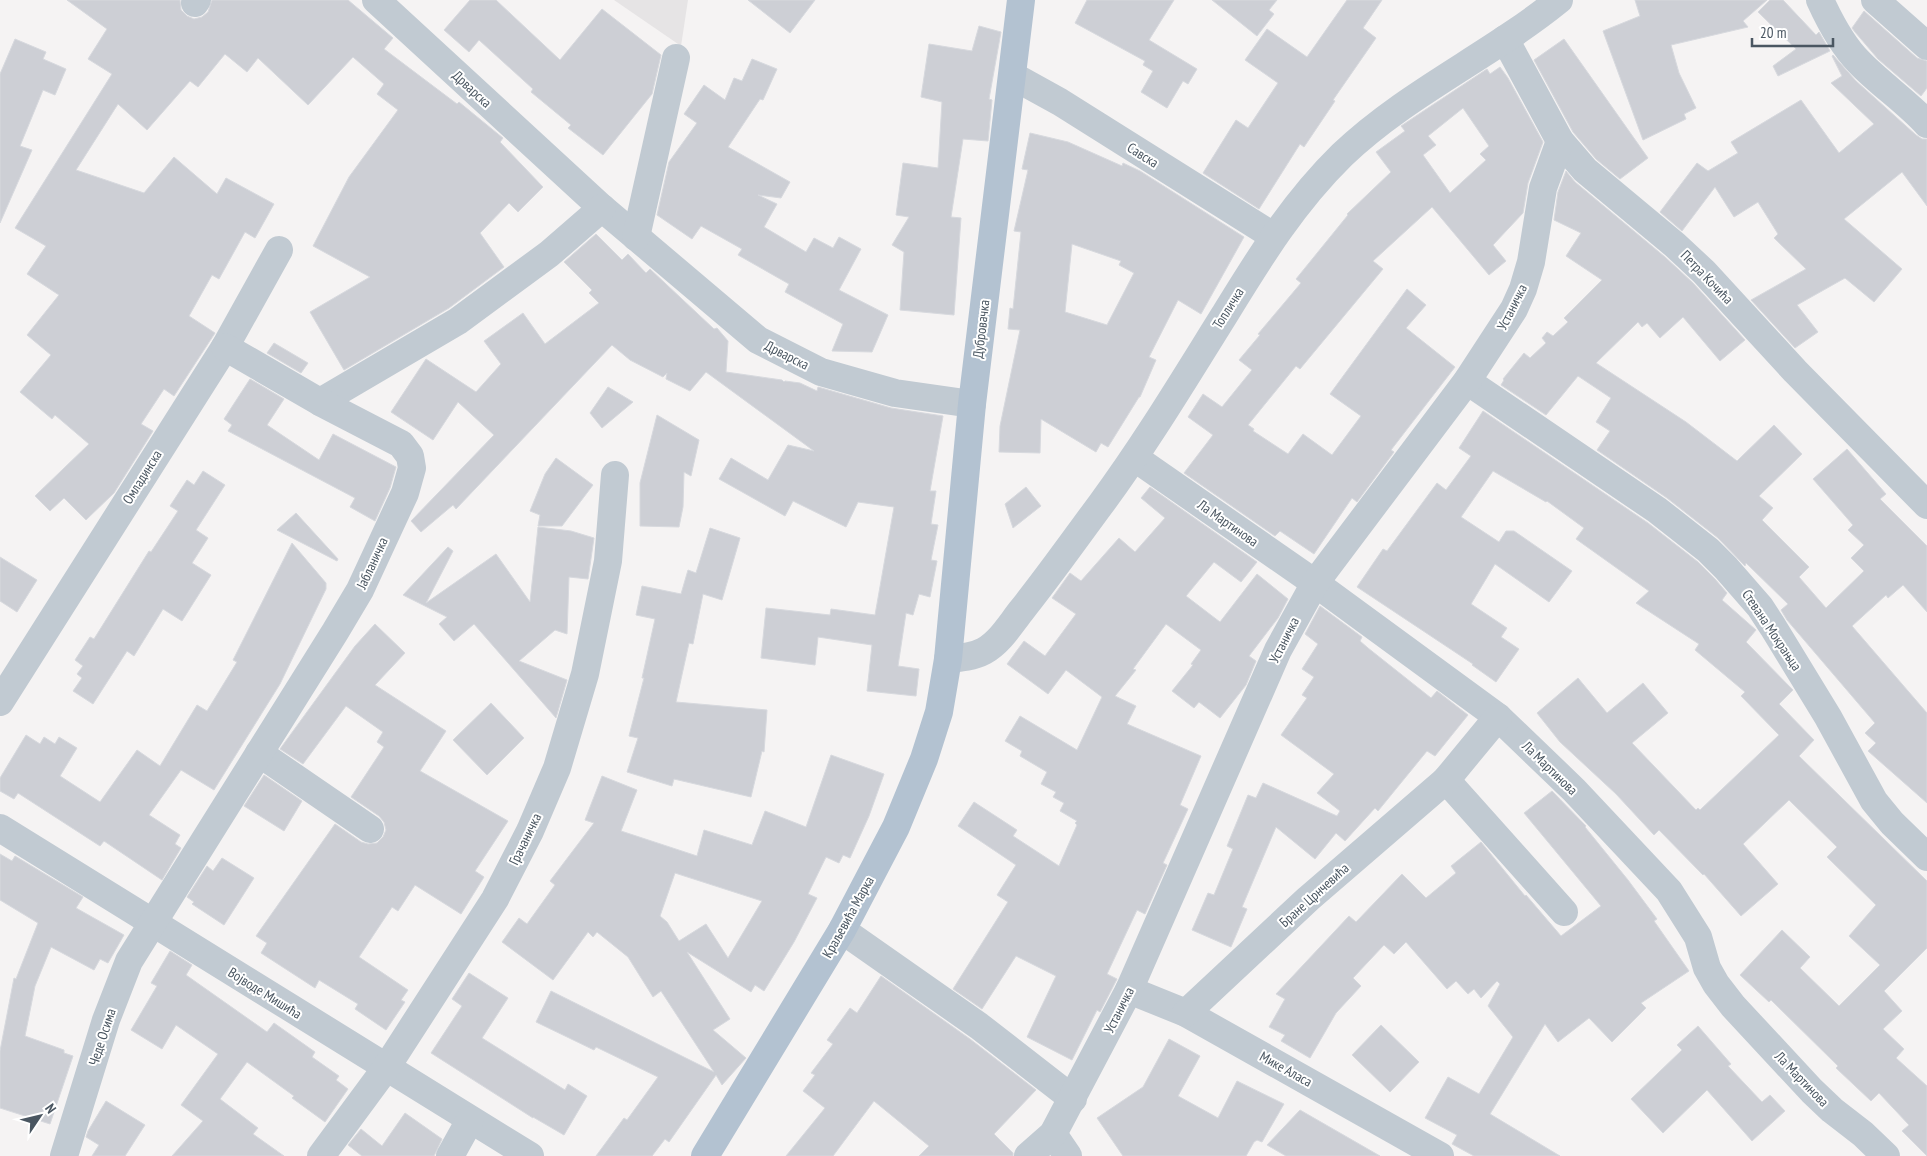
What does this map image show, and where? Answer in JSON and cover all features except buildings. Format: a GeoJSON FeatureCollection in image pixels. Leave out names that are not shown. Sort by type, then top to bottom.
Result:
{"type":"FeatureCollection","features":[{"type":"Feature","properties":{"kind":"main road","name":"Дубровачка"},"geometry":{"type":"LineString","coordinates":[[948,659],[972,404],[1022,0]]}},
{"type":"Feature","properties":{"kind":"main road","name":"Краљевића Марка"},"geometry":{"type":"LineString","coordinates":[[705,1156],[842,930],[896,827],[924,759],[939,712],[948,659]]}},
{"type":"Feature","properties":{"kind":"street","name":"Топличка"},"geometry":{"type":"LineString","coordinates":[[948,659],[968,657],[983,651],[999,639],[1135,458],[1273,236],[1308,192],[1342,155],[1380,123],[1560,0]]}},
{"type":"Feature","properties":{"kind":"street"},"geometry":{"type":"LineString","coordinates":[[1820,0],[1833,27],[1858,62],[1927,124]]}},
{"type":"Feature","properties":{"kind":"street"},"geometry":{"type":"LineString","coordinates":[[1875,0],[1927,46]]}},
{"type":"Feature","properties":{"kind":"street","name":"Дрварска"},"geometry":{"type":"LineString","coordinates":[[382,3],[602,208],[758,340],[821,372],[895,393],[972,404]]}},
{"type":"Feature","properties":{"kind":"street","name":"Петра Кочића"},"geometry":{"type":"LineString","coordinates":[[1505,39],[1560,142],[1585,170],[1675,245],[1704,272],[1795,371],[1927,505]]}},
{"type":"Feature","properties":{"kind":"street"},"geometry":{"type":"LineString","coordinates":[[636,237],[676,58]]}},
{"type":"Feature","properties":{"kind":"street","name":"Савска"},"geometry":{"type":"LineString","coordinates":[[1013,76],[1060,102],[1273,236]]}},
{"type":"Feature","properties":{"kind":"street","name":"Устаничка"},"geometry":{"type":"LineString","coordinates":[[1028,1156],[1053,1134],[1129,990],[1278,650],[1315,583],[1467,381],[1514,309],[1523,290],[1531,262],[1544,188],[1560,142]]}},
{"type":"Feature","properties":{"kind":"street"},"geometry":{"type":"LineString","coordinates":[[320,402],[458,321],[549,254],[602,208]]}},
{"type":"Feature","properties":{"kind":"street","name":"Омладинска"},"geometry":{"type":"LineString","coordinates":[[0,702],[225,347],[279,250]]}},
{"type":"Feature","properties":{"kind":"street","name":"Јабланичка"},"geometry":{"type":"LineString","coordinates":[[152,923],[360,590],[405,493],[412,468],[410,456],[401,444],[320,402],[225,347]]}},
{"type":"Feature","properties":{"kind":"street","name":"Стевана Мокрањца"},"geometry":{"type":"LineString","coordinates":[[1467,381],[1657,510],[1708,550],[1726,568],[1760,607],[1773,627],[1828,717],[1874,801],[1892,823],[1927,857]]}},
{"type":"Feature","properties":{"kind":"street","name":"Ла Мартинова"},"geometry":{"type":"LineString","coordinates":[[1135,458],[1315,583],[1498,717],[1574,790],[1669,891],[1698,937],[1707,968],[1716,984],[1733,1006],[1812,1091],[1886,1156]]}},
{"type":"Feature","properties":{"kind":"street","name":"Грачаничка"},"geometry":{"type":"LineString","coordinates":[[321,1156],[386,1068],[495,899],[530,831],[557,768],[585,674],[608,561],[615,475]]}},
{"type":"Feature","properties":{"kind":"street","name":"Бране Црнчевића"},"geometry":{"type":"LineString","coordinates":[[1186,1013],[1308,899],[1446,780],[1498,717]]}},
{"type":"Feature","properties":{"kind":"street"},"geometry":{"type":"LineString","coordinates":[[259,753],[370,828]]}},
{"type":"Feature","properties":{"kind":"street"},"geometry":{"type":"LineString","coordinates":[[1446,780],[1564,912]]}},
{"type":"Feature","properties":{"kind":"street","name":"Војводе Мишића"},"geometry":{"type":"LineString","coordinates":[[0,828],[530,1156]]}},
{"type":"Feature","properties":{"kind":"street","name":"Чеде Осима"},"geometry":{"type":"LineString","coordinates":[[64,1156],[106,1020],[129,961],[152,923]]}},
{"type":"Feature","properties":{"kind":"street"},"geometry":{"type":"LineString","coordinates":[[842,930],[979,1026],[1073,1098]]}},
{"type":"Feature","properties":{"kind":"street","name":"Мике Аласа"},"geometry":{"type":"LineString","coordinates":[[1129,990],[1186,1013],[1440,1156]]}},
{"type":"Feature","properties":{"kind":"street"},"geometry":{"type":"LineString","coordinates":[[450,1156],[470,1120]]}},
{"type":"Feature","properties":{"kind":"street"},"geometry":{"type":"LineString","coordinates":[[1053,1134],[1068,1156]]}},
{"type":"Feature","properties":{"kind":"shaded area"},"geometry":{"type":"Polygon","coordinates":[[[614,0],[688,0],[681,46],[614,0]]]}}]}
